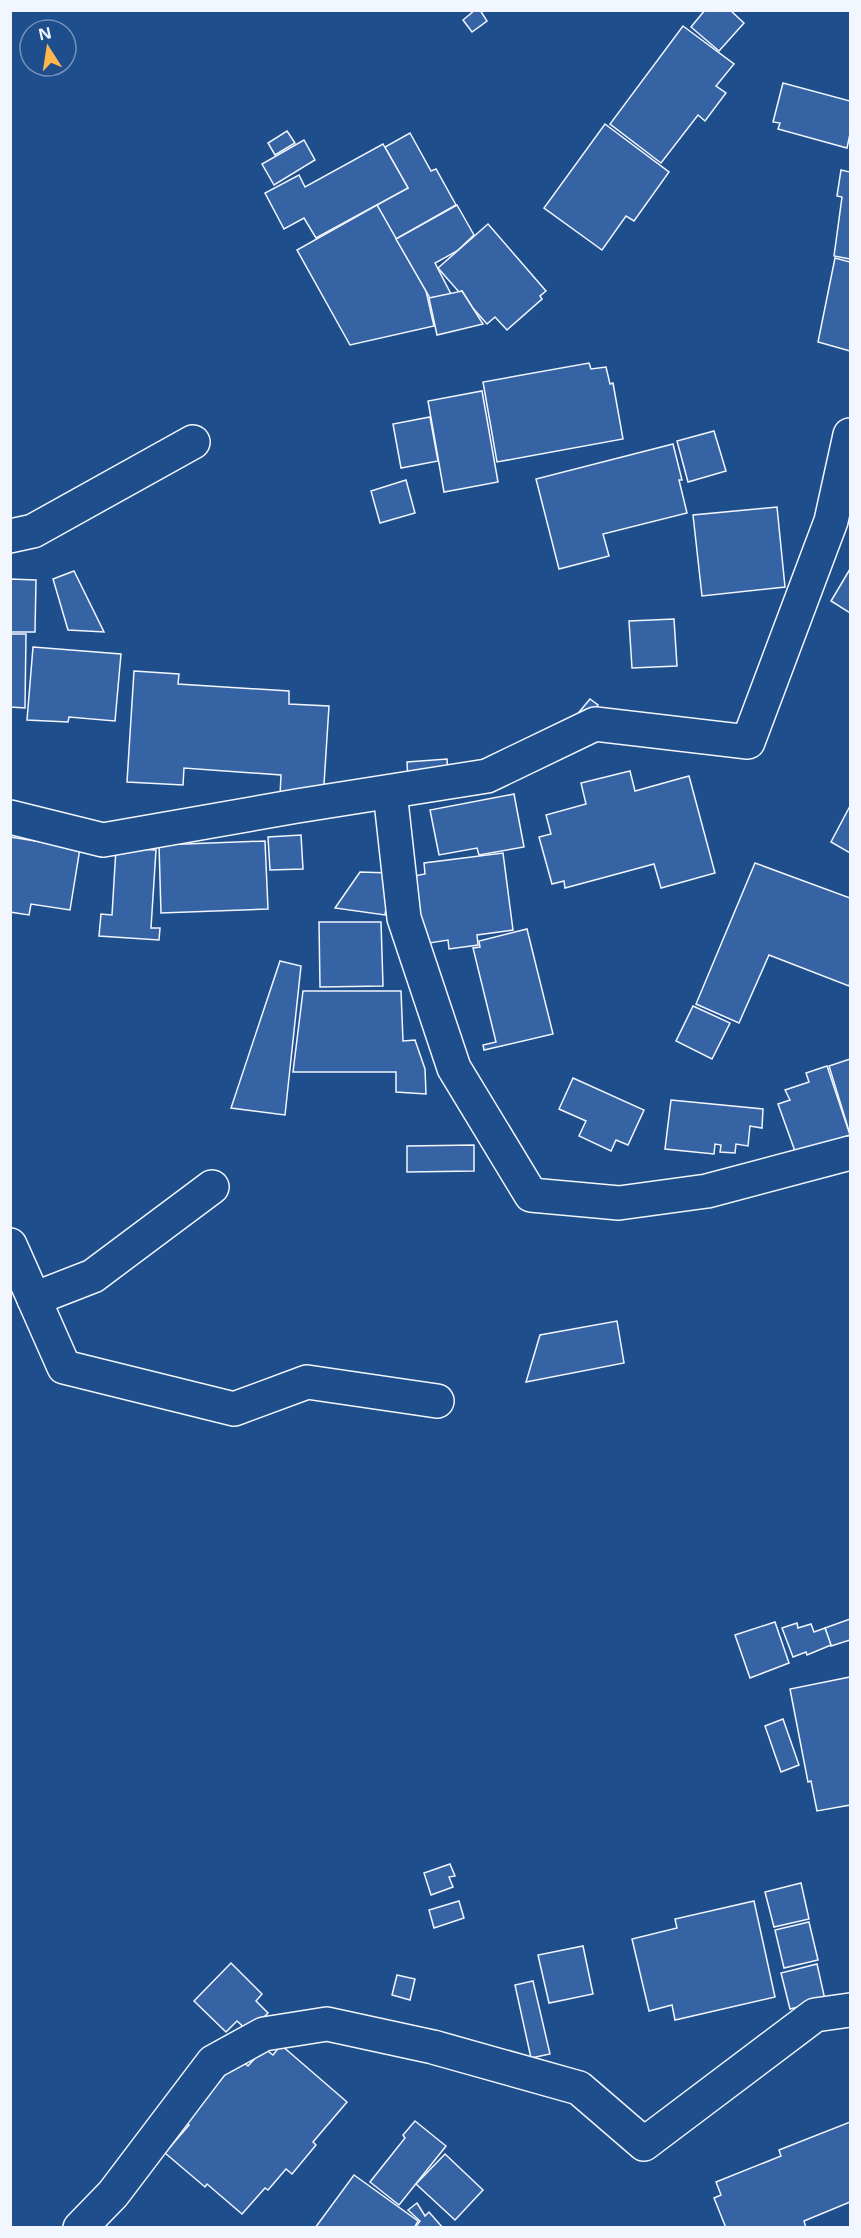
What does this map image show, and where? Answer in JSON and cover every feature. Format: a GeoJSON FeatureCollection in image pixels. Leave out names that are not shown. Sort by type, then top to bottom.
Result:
{"type":"FeatureCollection","features":[{"type":"Feature","properties":{"kind":"street"},"geometry":{"type":"LineString","coordinates":[[10,817],[103,840],[487,777],[595,724],[748,742],[841,522],[850,435]]}},
{"type":"Feature","properties":{"kind":"street"},"geometry":{"type":"LineString","coordinates":[[10,536],[33,531],[194,442]]}},
{"type":"Feature","properties":{"kind":"street"},"geometry":{"type":"LineString","coordinates":[[390,792],[404,918],[454,1068],[531,1195],[619,1203],[707,1191],[850,1153]]}},
{"type":"Feature","properties":{"kind":"street"},"geometry":{"type":"LineString","coordinates":[[34,1299],[93,1276],[212,1187]]}},
{"type":"Feature","properties":{"kind":"street"},"geometry":{"type":"LineString","coordinates":[[10,1245],[64,1366],[234,1409],[307,1382],[437,1401]]}},
{"type":"Feature","properties":{"kind":"street"},"geometry":{"type":"LineString","coordinates":[[80,2228],[113,2194],[213,2062],[264,2034],[327,2024],[433,2047],[579,2088],[644,2144],[814,2015],[850,2010]]}},
{"type":"Feature","properties":{"kind":"building"},"geometry":{"type":"Polygon","coordinates":[[[475,10],[480,10],[487,21],[472,32],[463,20],[475,10]]]}},
{"type":"Feature","properties":{"kind":"building"},"geometry":{"type":"Polygon","coordinates":[[[705,10],[730,10],[744,23],[719,51],[691,27],[705,10]]]}},
{"type":"Feature","properties":{"kind":"building"},"geometry":{"type":"Polygon","coordinates":[[[683,26],[734,64],[716,86],[726,93],[705,121],[698,115],[661,163],[610,124],[683,26]]]}},
{"type":"Feature","properties":{"kind":"building"},"geometry":{"type":"Polygon","coordinates":[[[783,83],[850,101],[850,134],[847,148],[778,129],[780,123],[773,122],[783,83]]]}},
{"type":"Feature","properties":{"kind":"building"},"geometry":{"type":"Polygon","coordinates":[[[605,124],[669,172],[634,221],[626,216],[602,250],[544,208],[605,124]]]}},
{"type":"Feature","properties":{"kind":"building"},"geometry":{"type":"Polygon","coordinates":[[[287,131],[295,143],[275,155],[268,143],[287,131]]]}},
{"type":"Feature","properties":{"kind":"building"},"geometry":{"type":"Polygon","coordinates":[[[410,133],[431,171],[436,169],[456,205],[396,239],[377,205],[408,188],[385,147],[410,133]]]}},
{"type":"Feature","properties":{"kind":"building"},"geometry":{"type":"Polygon","coordinates":[[[304,140],[315,160],[274,185],[262,164],[304,140]]]}},
{"type":"Feature","properties":{"kind":"building"},"geometry":{"type":"Polygon","coordinates":[[[383,144],[408,188],[316,238],[304,218],[284,229],[265,193],[299,175],[305,187],[383,144]]]}},
{"type":"Feature","properties":{"kind":"building"},"geometry":{"type":"Polygon","coordinates":[[[841,170],[850,172],[850,259],[834,256],[842,197],[837,196],[841,170]]]}},
{"type":"Feature","properties":{"kind":"building"},"geometry":{"type":"Polygon","coordinates":[[[377,205],[426,291],[434,326],[350,345],[297,250],[377,205]]]}},
{"type":"Feature","properties":{"kind":"building"},"geometry":{"type":"Polygon","coordinates":[[[457,205],[474,235],[457,251],[435,263],[451,294],[430,298],[396,239],[457,205]]]}},
{"type":"Feature","properties":{"kind":"building"},"geometry":{"type":"Polygon","coordinates":[[[488,224],[546,291],[540,296],[542,299],[507,330],[495,317],[487,324],[462,291],[459,292],[438,268],[488,224]]]}},
{"type":"Feature","properties":{"kind":"building"},"geometry":{"type":"Polygon","coordinates":[[[835,258],[850,262],[850,351],[818,342],[835,258]]]}},
{"type":"Feature","properties":{"kind":"building"},"geometry":{"type":"Polygon","coordinates":[[[462,291],[483,324],[437,335],[429,298],[462,291]]]}},
{"type":"Feature","properties":{"kind":"building"},"geometry":{"type":"Polygon","coordinates":[[[589,363],[591,369],[606,367],[610,384],[613,383],[623,439],[497,462],[483,382],[589,363]]]}},
{"type":"Feature","properties":{"kind":"building"},"geometry":{"type":"Polygon","coordinates":[[[482,391],[498,482],[444,492],[428,401],[482,391]]]}},
{"type":"Feature","properties":{"kind":"building"},"geometry":{"type":"Polygon","coordinates":[[[430,417],[438,461],[401,468],[393,424],[430,417]]]}},
{"type":"Feature","properties":{"kind":"building"},"geometry":{"type":"Polygon","coordinates":[[[714,431],[726,471],[688,482],[677,441],[714,431]]]}},
{"type":"Feature","properties":{"kind":"building"},"geometry":{"type":"Polygon","coordinates":[[[673,444],[687,513],[603,534],[609,556],[559,569],[536,479],[673,444]]]}},
{"type":"Feature","properties":{"kind":"building"},"geometry":{"type":"Polygon","coordinates":[[[406,480],[415,513],[380,523],[371,491],[406,480]]]}},
{"type":"Feature","properties":{"kind":"building"},"geometry":{"type":"Polygon","coordinates":[[[777,507],[785,587],[702,596],[693,515],[777,507]]]}},
{"type":"Feature","properties":{"kind":"building"},"geometry":{"type":"Polygon","coordinates":[[[850,569],[850,613],[831,601],[850,569]]]}},
{"type":"Feature","properties":{"kind":"building"},"geometry":{"type":"Polygon","coordinates":[[[74,571],[104,632],[68,630],[53,579],[74,571]]]}},
{"type":"Feature","properties":{"kind":"building"},"geometry":{"type":"Polygon","coordinates":[[[10,579],[36,580],[35,632],[10,632],[10,579]]]}},
{"type":"Feature","properties":{"kind":"building"},"geometry":{"type":"Polygon","coordinates":[[[674,619],[677,666],[632,668],[629,621],[674,619]]]}},
{"type":"Feature","properties":{"kind":"building"},"geometry":{"type":"Polygon","coordinates":[[[10,634],[26,634],[25,708],[10,707],[10,634]]]}},
{"type":"Feature","properties":{"kind":"building"},"geometry":{"type":"Polygon","coordinates":[[[33,647],[121,654],[115,721],[69,717],[68,722],[27,720],[33,647]]]}},
{"type":"Feature","properties":{"kind":"building"},"geometry":{"type":"Polygon","coordinates":[[[134,671],[179,674],[178,684],[289,691],[289,704],[329,706],[323,800],[280,796],[281,775],[184,768],[183,785],[127,782],[134,671]]]}},
{"type":"Feature","properties":{"kind":"building"},"geometry":{"type":"Polygon","coordinates":[[[590,699],[598,705],[584,724],[575,717],[590,699]]]}},
{"type":"Feature","properties":{"kind":"building"},"geometry":{"type":"Polygon","coordinates":[[[447,759],[448,773],[408,780],[407,762],[447,759]]]}},
{"type":"Feature","properties":{"kind":"building"},"geometry":{"type":"Polygon","coordinates":[[[630,771],[635,791],[689,776],[715,873],[661,888],[654,864],[565,888],[564,881],[552,884],[539,837],[551,834],[546,815],[586,804],[581,783],[630,771]]]}},
{"type":"Feature","properties":{"kind":"building"},"geometry":{"type":"Polygon","coordinates":[[[514,794],[524,847],[479,855],[477,848],[439,855],[430,810],[514,794]]]}},
{"type":"Feature","properties":{"kind":"building"},"geometry":{"type":"Polygon","coordinates":[[[850,806],[850,853],[831,842],[850,806]]]}},
{"type":"Feature","properties":{"kind":"building"},"geometry":{"type":"Polygon","coordinates":[[[301,835],[303,869],[270,870],[268,837],[301,835]]]}},
{"type":"Feature","properties":{"kind":"building"},"geometry":{"type":"Polygon","coordinates":[[[10,837],[80,848],[70,910],[31,904],[29,915],[10,912],[10,837]]]}},
{"type":"Feature","properties":{"kind":"building"},"geometry":{"type":"Polygon","coordinates":[[[265,841],[268,909],[161,913],[159,845],[265,841]]]}},
{"type":"Feature","properties":{"kind":"building"},"geometry":{"type":"Polygon","coordinates":[[[116,848],[156,850],[151,928],[160,928],[159,940],[99,936],[101,914],[112,915],[116,848]]]}},
{"type":"Feature","properties":{"kind":"building"},"geometry":{"type":"Polygon","coordinates":[[[503,853],[513,930],[477,935],[478,945],[449,949],[448,940],[423,944],[414,876],[425,874],[424,863],[503,853]]]}},
{"type":"Feature","properties":{"kind":"building"},"geometry":{"type":"Polygon","coordinates":[[[755,863],[850,898],[850,982],[849,986],[769,955],[739,1023],[696,1004],[755,863]]]}},
{"type":"Feature","properties":{"kind":"building"},"geometry":{"type":"Polygon","coordinates":[[[360,872],[391,873],[385,915],[335,908],[360,872]]]}},
{"type":"Feature","properties":{"kind":"building"},"geometry":{"type":"Polygon","coordinates":[[[319,922],[381,922],[383,986],[320,987],[319,922]]]}},
{"type":"Feature","properties":{"kind":"building"},"geometry":{"type":"Polygon","coordinates":[[[527,929],[553,1034],[484,1050],[483,1045],[496,1042],[473,948],[480,947],[479,941],[527,929]]]}},
{"type":"Feature","properties":{"kind":"building"},"geometry":{"type":"Polygon","coordinates":[[[280,961],[301,966],[285,1115],[231,1108],[280,961]]]}},
{"type":"Feature","properties":{"kind":"building"},"geometry":{"type":"Polygon","coordinates":[[[303,991],[401,991],[403,1041],[415,1040],[425,1069],[426,1094],[396,1092],[396,1072],[293,1072],[303,991]]]}},
{"type":"Feature","properties":{"kind":"building"},"geometry":{"type":"Polygon","coordinates":[[[693,1006],[730,1023],[712,1059],[676,1041],[693,1006]]]}},
{"type":"Feature","properties":{"kind":"building"},"geometry":{"type":"Polygon","coordinates":[[[850,1059],[850,1130],[849,1131],[829,1066],[850,1059]]]}},
{"type":"Feature","properties":{"kind":"building"},"geometry":{"type":"Polygon","coordinates":[[[827,1066],[850,1135],[796,1154],[778,1104],[790,1100],[785,1090],[809,1082],[806,1073],[827,1066]]]}},
{"type":"Feature","properties":{"kind":"building"},"geometry":{"type":"Polygon","coordinates":[[[573,1078],[644,1110],[628,1145],[616,1140],[611,1151],[579,1136],[586,1121],[559,1109],[573,1078]]]}},
{"type":"Feature","properties":{"kind":"building"},"geometry":{"type":"Polygon","coordinates":[[[671,1100],[763,1109],[762,1128],[750,1126],[748,1146],[736,1144],[735,1153],[720,1152],[721,1145],[715,1144],[714,1154],[665,1149],[671,1100]]]}},
{"type":"Feature","properties":{"kind":"building"},"geometry":{"type":"Polygon","coordinates":[[[474,1145],[474,1171],[407,1172],[407,1146],[474,1145]]]}},
{"type":"Feature","properties":{"kind":"building"},"geometry":{"type":"Polygon","coordinates":[[[617,1321],[624,1363],[526,1382],[540,1335],[617,1321]]]}},
{"type":"Feature","properties":{"kind":"building"},"geometry":{"type":"Polygon","coordinates":[[[850,1619],[850,1640],[831,1646],[825,1628],[850,1619]]]}},
{"type":"Feature","properties":{"kind":"building"},"geometry":{"type":"Polygon","coordinates":[[[775,1622],[789,1663],[750,1678],[735,1635],[775,1622]]]}},
{"type":"Feature","properties":{"kind":"building"},"geometry":{"type":"Polygon","coordinates":[[[797,1623],[798,1628],[811,1624],[814,1632],[825,1628],[831,1645],[807,1655],[806,1652],[793,1657],[782,1628],[797,1623]]]}},
{"type":"Feature","properties":{"kind":"building"},"geometry":{"type":"Polygon","coordinates":[[[850,1677],[850,1805],[817,1811],[811,1781],[808,1782],[790,1689],[850,1677]]]}},
{"type":"Feature","properties":{"kind":"building"},"geometry":{"type":"Polygon","coordinates":[[[783,1719],[799,1765],[781,1772],[765,1726],[783,1719]]]}},
{"type":"Feature","properties":{"kind":"building"},"geometry":{"type":"Polygon","coordinates":[[[450,1864],[455,1876],[449,1877],[453,1887],[431,1895],[424,1873],[450,1864]]]}},
{"type":"Feature","properties":{"kind":"building"},"geometry":{"type":"Polygon","coordinates":[[[801,1883],[809,1919],[774,1927],[765,1892],[801,1883]]]}},
{"type":"Feature","properties":{"kind":"building"},"geometry":{"type":"Polygon","coordinates":[[[459,1901],[464,1918],[434,1928],[429,1910],[459,1901]]]}},
{"type":"Feature","properties":{"kind":"building"},"geometry":{"type":"Polygon","coordinates":[[[754,1901],[775,1997],[675,2020],[672,2005],[649,2011],[632,1939],[677,1928],[675,1919],[754,1901]]]}},
{"type":"Feature","properties":{"kind":"building"},"geometry":{"type":"Polygon","coordinates":[[[809,1922],[818,1960],[784,1968],[775,1930],[809,1922]]]}},
{"type":"Feature","properties":{"kind":"building"},"geometry":{"type":"Polygon","coordinates":[[[583,1946],[593,1994],[549,2003],[538,1955],[583,1946]]]}},
{"type":"Feature","properties":{"kind":"building"},"geometry":{"type":"Polygon","coordinates":[[[231,1963],[262,1994],[256,2001],[268,2013],[249,2032],[237,2021],[226,2032],[194,2001],[231,1963]]]}},
{"type":"Feature","properties":{"kind":"building"},"geometry":{"type":"Polygon","coordinates":[[[817,1964],[825,2000],[790,2009],[781,1973],[817,1964]]]}},
{"type":"Feature","properties":{"kind":"building"},"geometry":{"type":"Polygon","coordinates":[[[397,1975],[415,1979],[410,2000],[392,1995],[397,1975]]]}},
{"type":"Feature","properties":{"kind":"building"},"geometry":{"type":"Polygon","coordinates":[[[533,1981],[550,2054],[531,2058],[515,1985],[533,1981]]]}},
{"type":"Feature","properties":{"kind":"building"},"geometry":{"type":"Polygon","coordinates":[[[281,2045],[347,2102],[313,2142],[316,2145],[292,2174],[286,2169],[268,2190],[265,2188],[242,2214],[207,2184],[205,2187],[165,2153],[189,2125],[185,2122],[239,2058],[248,2066],[264,2048],[273,2055],[281,2045]]]}},
{"type":"Feature","properties":{"kind":"building"},"geometry":{"type":"Polygon","coordinates":[[[415,2121],[446,2146],[399,2205],[370,2182],[405,2138],[403,2135],[415,2121]]]}},
{"type":"Feature","properties":{"kind":"building"},"geometry":{"type":"Polygon","coordinates":[[[850,2122],[850,2202],[804,2221],[806,2228],[726,2228],[714,2198],[721,2195],[716,2182],[781,2156],[779,2150],[850,2122]]]}},
{"type":"Feature","properties":{"kind":"building"},"geometry":{"type":"Polygon","coordinates":[[[445,2154],[483,2190],[455,2220],[416,2184],[445,2154]]]}},
{"type":"Feature","properties":{"kind":"building"},"geometry":{"type":"Polygon","coordinates":[[[354,2175],[418,2221],[414,2228],[315,2228],[354,2175]]]}},
{"type":"Feature","properties":{"kind":"building"},"geometry":{"type":"Polygon","coordinates":[[[417,2203],[425,2216],[429,2212],[443,2228],[415,2228],[420,2221],[408,2210],[417,2203]]]}}]}
